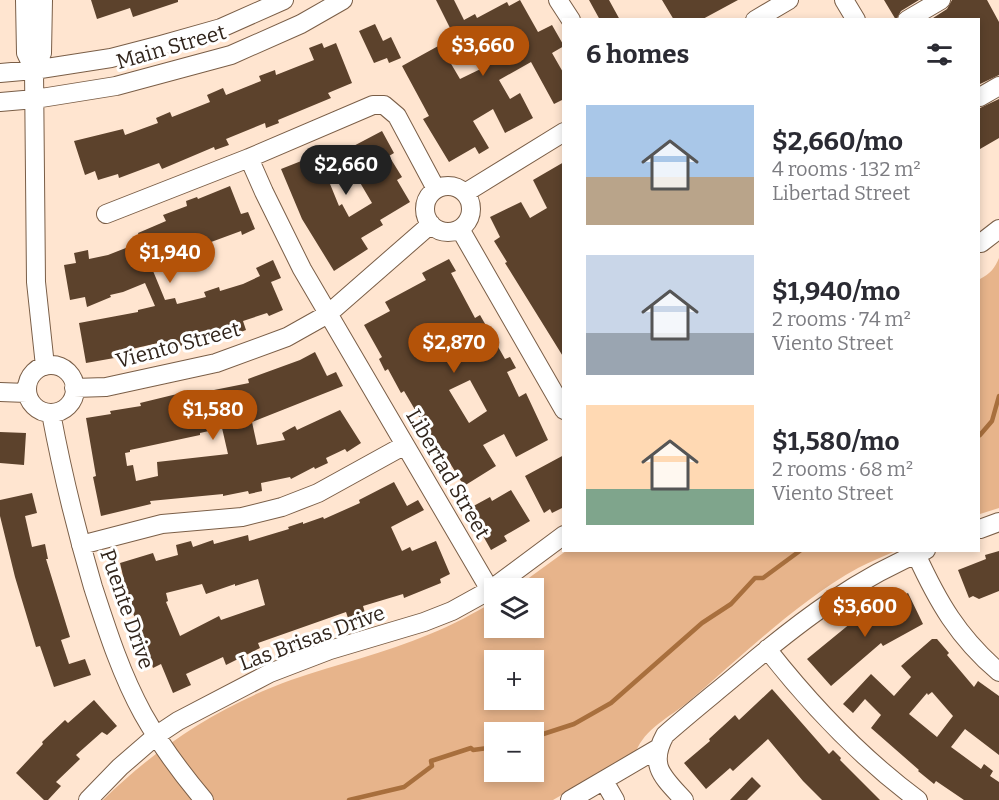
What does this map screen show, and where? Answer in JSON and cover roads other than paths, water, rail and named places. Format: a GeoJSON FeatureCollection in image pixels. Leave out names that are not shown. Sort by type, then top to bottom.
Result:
{"type":"FeatureCollection","features":[{"type":"Feature","properties":{"kind":"street"},"geometry":{"type":"LineString","coordinates":[[25,0],[26,53],[34,70],[36,282],[45,366]]}},
{"type":"Feature","properties":{"kind":"street"},"geometry":{"type":"LineString","coordinates":[[34,70],[42,53],[43,0]]}},
{"type":"Feature","properties":{"kind":"street","name":"Main Street"},"geometry":{"type":"LineString","coordinates":[[0,73],[111,58],[221,28],[284,0]]}},
{"type":"Feature","properties":{"kind":"street","name":"Main Street"},"geometry":{"type":"LineString","coordinates":[[0,102],[117,86],[231,55],[301,24],[343,0]]}},
{"type":"Feature","properties":{"kind":"street"},"geometry":{"type":"LineString","coordinates":[[558,0],[570,18]]}},
{"type":"Feature","properties":{"kind":"street"},"geometry":{"type":"LineString","coordinates":[[758,18],[789,0]]}},
{"type":"Feature","properties":{"kind":"street"},"geometry":{"type":"LineString","coordinates":[[844,0],[855,18]]}},
{"type":"Feature","properties":{"kind":"street"},"geometry":{"type":"LineString","coordinates":[[910,18],[941,0]]}},
{"type":"Feature","properties":{"kind":"street"},"geometry":{"type":"LineString","coordinates":[[980,97],[999,86]]}},
{"type":"Feature","properties":{"kind":"street"},"geometry":{"type":"LineString","coordinates":[[106,214],[249,158],[373,105],[384,105],[397,116],[436,189]]}},
{"type":"Feature","properties":{"kind":"street"},"geometry":{"type":"LineString","coordinates":[[465,192],[562,133]]}},
{"type":"Feature","properties":{"kind":"street","name":"Libertad Street"},"geometry":{"type":"LineString","coordinates":[[249,158],[297,260],[484,580]]}},
{"type":"Feature","properties":{"kind":"street"},"geometry":{"type":"LineString","coordinates":[[442,186],[454,186],[465,192],[469,198],[471,212],[466,224],[460,229],[444,232],[431,224],[427,217],[426,201],[436,189],[442,186]]}},
{"type":"Feature","properties":{"kind":"street","name":"Viento Street"},"geometry":{"type":"LineString","coordinates":[[75,388],[106,387],[216,363],[287,337],[328,314],[431,224]]}},
{"type":"Feature","properties":{"kind":"street"},"geometry":{"type":"LineString","coordinates":[[460,229],[562,407]]}},
{"type":"Feature","properties":{"kind":"street"},"geometry":{"type":"LineString","coordinates":[[980,244],[999,229]]}},
{"type":"Feature","properties":{"kind":"street"},"geometry":{"type":"LineString","coordinates":[[45,366],[65,370],[70,375],[75,388],[68,406],[51,413],[37,409],[30,402],[27,393],[29,378],[36,370],[45,366]]}},
{"type":"Feature","properties":{"kind":"street"},"geometry":{"type":"LineString","coordinates":[[0,392],[27,393]]}},
{"type":"Feature","properties":{"kind":"street","name":"Puente Drive"},"geometry":{"type":"LineString","coordinates":[[51,413],[71,509],[118,663],[144,715],[204,800]]}},
{"type":"Feature","properties":{"kind":"street"},"geometry":{"type":"LineString","coordinates":[[81,545],[162,524],[242,517],[282,507],[318,493],[405,445]]}},
{"type":"Feature","properties":{"kind":"street"},"geometry":{"type":"LineString","coordinates":[[980,529],[999,522]]}},
{"type":"Feature","properties":{"kind":"street","name":"Las Brisas Drive"},"geometry":{"type":"LineString","coordinates":[[506,578],[562,537]]}},
{"type":"Feature","properties":{"kind":"street"},"geometry":{"type":"LineString","coordinates":[[684,800],[666,781],[657,763],[657,750],[665,735],[766,649],[817,610],[855,585],[921,553],[938,601],[981,657],[999,672]]}},
{"type":"Feature","properties":{"kind":"street","name":"Las Brisas Drive"},"geometry":{"type":"LineString","coordinates":[[88,800],[120,767],[157,735],[270,673],[330,650],[424,622],[452,611],[484,593]]}},
{"type":"Feature","properties":{"kind":"street"},"geometry":{"type":"LineString","coordinates":[[766,649],[848,742],[918,800]]}},
{"type":"Feature","properties":{"kind":"street"},"geometry":{"type":"LineString","coordinates":[[570,800],[657,750]]}},
{"type":"Feature","properties":{"kind":"street"},"geometry":{"type":"LineString","coordinates":[[604,781],[615,800]]}},
{"type":"Feature","properties":{"kind":"waterway"},"geometry":{"type":"LineString","coordinates":[[980,435],[992,421],[999,396]]}},
{"type":"Feature","properties":{"kind":"waterway"},"geometry":{"type":"LineString","coordinates":[[544,734],[574,724],[611,703],[702,623],[731,604],[755,578],[763,578],[798,552]]}},
{"type":"Feature","properties":{"kind":"waterway"},"geometry":{"type":"LineString","coordinates":[[349,800],[404,787],[432,766],[431,761],[471,748],[473,750],[484,748]]}}]}
